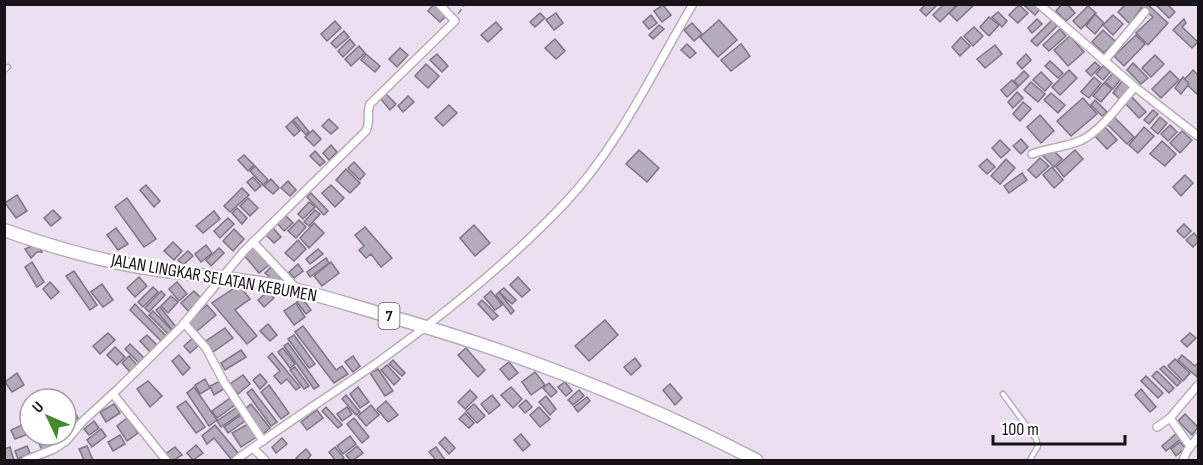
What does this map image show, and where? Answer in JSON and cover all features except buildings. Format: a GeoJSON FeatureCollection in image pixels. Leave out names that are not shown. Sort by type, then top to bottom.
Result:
{"type":"FeatureCollection","features":[{"type":"Feature","properties":{"kind":"highway","name":"JALAN LINGKAR SELATAN KEBUMEN"},"geometry":{"type":"LineString","coordinates":[[4,230],[90,257],[140,267],[222,277],[298,291],[425,326],[560,371],[756,460]]}},
{"type":"Feature","properties":{"kind":"street"},"geometry":{"type":"LineString","coordinates":[[26,460],[63,444],[83,421],[184,323],[230,265],[366,131],[369,121],[367,111],[370,104],[454,23],[439,4]]}},
{"type":"Feature","properties":{"kind":"street"},"geometry":{"type":"LineString","coordinates":[[236,460],[379,361],[425,326],[475,286],[566,202],[612,144],[693,4]]}},
{"type":"Feature","properties":{"kind":"street"},"geometry":{"type":"LineString","coordinates":[[1039,4],[1135,87],[1198,136]]}},
{"type":"Feature","properties":{"kind":"street"},"geometry":{"type":"LineString","coordinates":[[1104,61],[1144,12]]}},
{"type":"Feature","properties":{"kind":"street"},"geometry":{"type":"LineString","coordinates":[[1032,154],[1051,147],[1072,144],[1087,136],[1135,87]]}},
{"type":"Feature","properties":{"kind":"street"},"geometry":{"type":"LineString","coordinates":[[253,242],[298,291]]}},
{"type":"Feature","properties":{"kind":"street"},"geometry":{"type":"LineString","coordinates":[[184,323],[206,348],[224,382],[263,441]]}},
{"type":"Feature","properties":{"kind":"street"},"geometry":{"type":"LineString","coordinates":[[1157,427],[1170,418],[1198,386]]}},
{"type":"Feature","properties":{"kind":"street"},"geometry":{"type":"LineString","coordinates":[[113,394],[166,460]]}},
{"type":"Feature","properties":{"kind":"street"},"geometry":{"type":"LineString","coordinates":[[1170,418],[1190,446]]}},
{"type":"Feature","properties":{"kind":"street"},"geometry":{"type":"LineString","coordinates":[[1183,460],[1198,437]]}},
{"type":"Feature","properties":{"kind":"street"},"geometry":{"type":"LineString","coordinates":[[253,448],[265,460]]}},
{"type":"Feature","properties":{"kind":"lane"},"geometry":{"type":"LineString","coordinates":[[1002,394],[1036,440],[1038,446],[1030,460]]}},
{"type":"Feature","properties":{"kind":"path"},"geometry":{"type":"LineString","coordinates":[[453,20],[465,4]]}}]}
